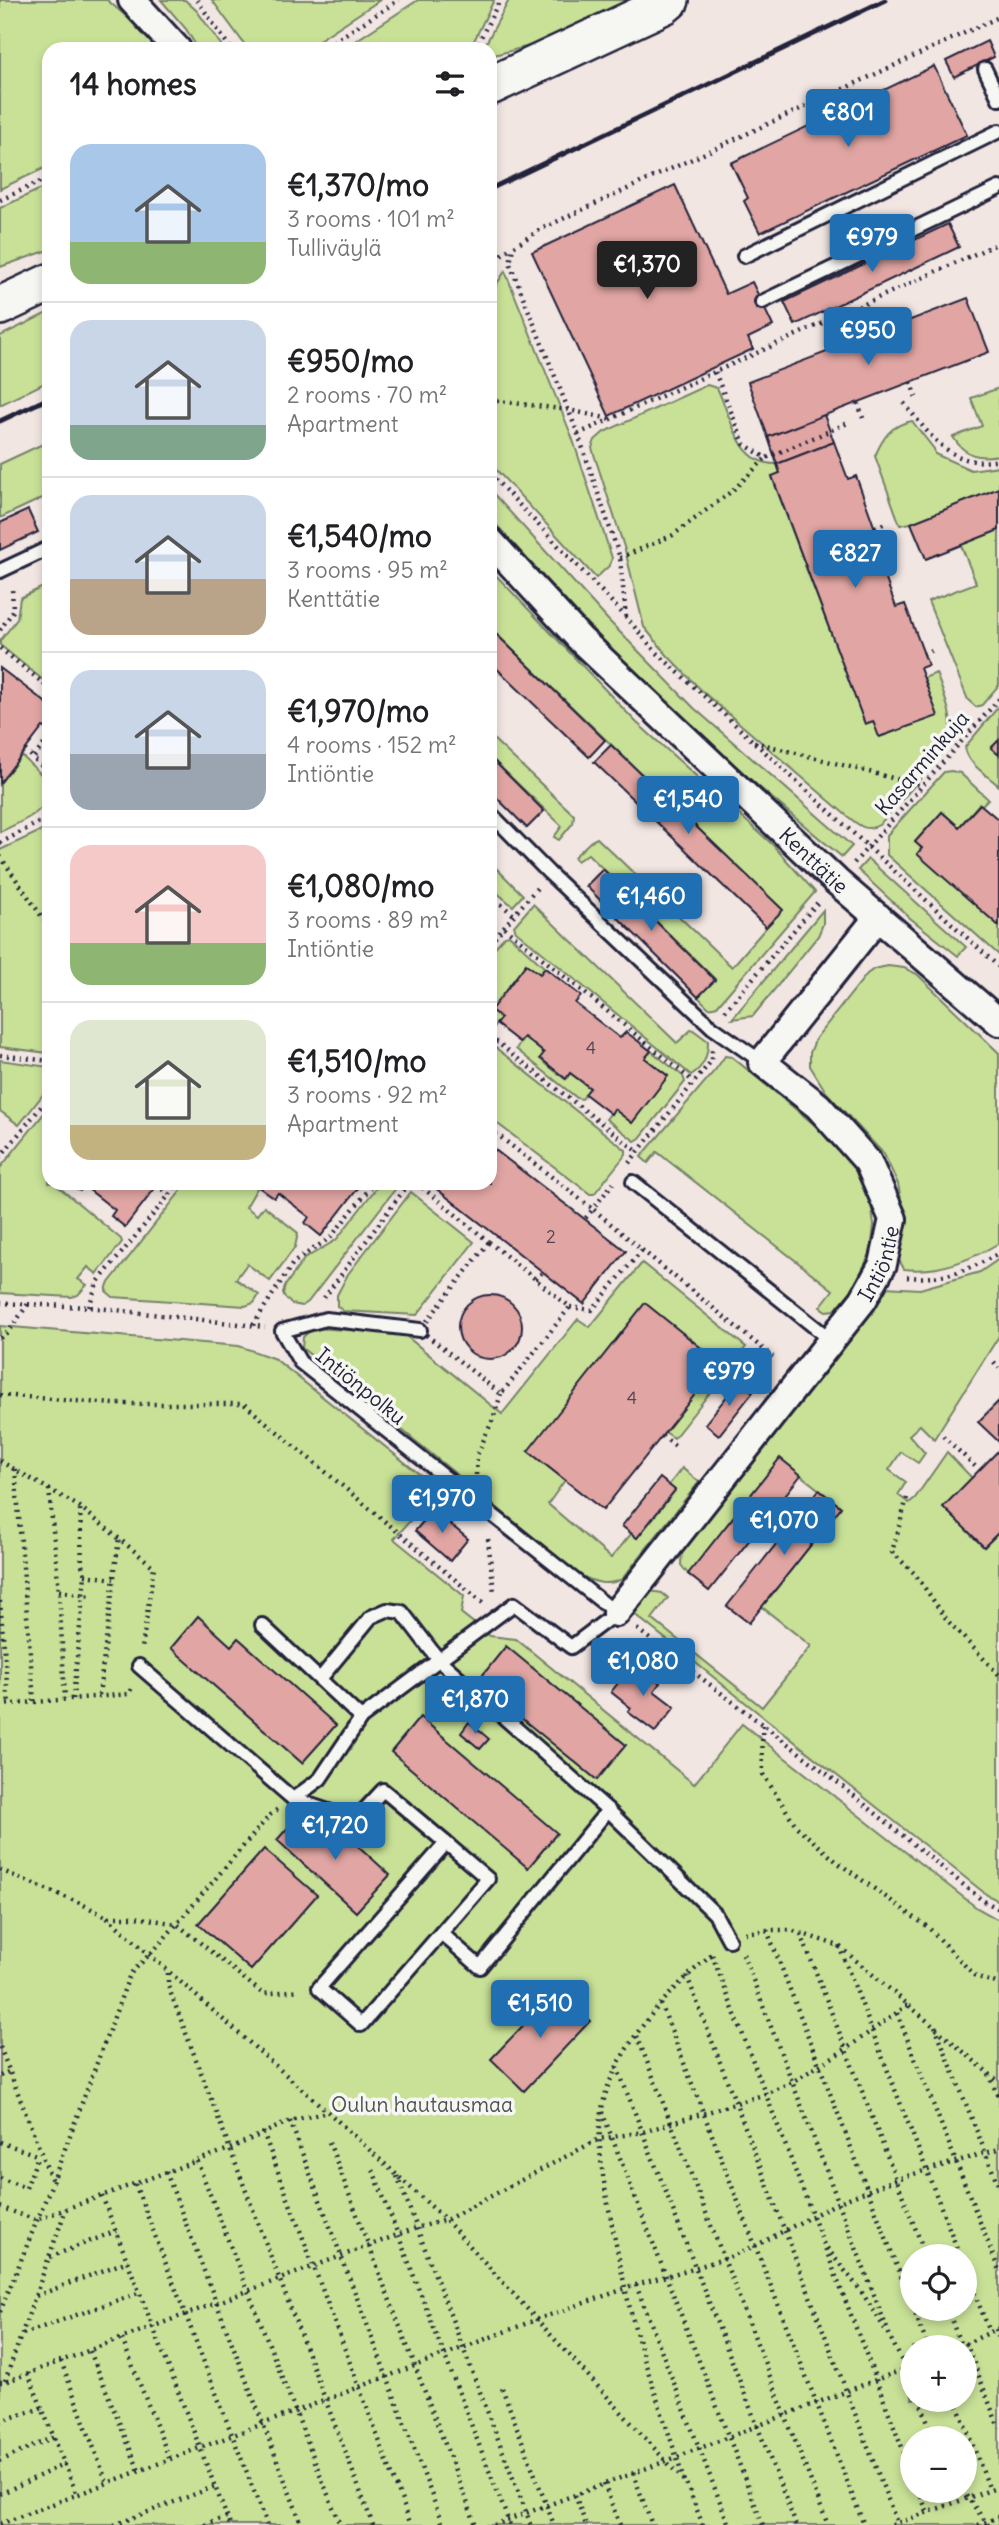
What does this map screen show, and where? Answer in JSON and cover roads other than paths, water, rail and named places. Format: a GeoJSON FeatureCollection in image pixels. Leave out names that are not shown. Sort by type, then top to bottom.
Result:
{"type":"FeatureCollection","features":[{"type":"Feature","properties":{"kind":"main road"},"geometry":{"type":"LineString","coordinates":[[497,83],[667,3],[685,6],[700,0]]}},
{"type":"Feature","properties":{"kind":"main road"},"geometry":{"type":"LineString","coordinates":[[0,306],[42,286]]}},
{"type":"Feature","properties":{"kind":"street"},"geometry":{"type":"LineString","coordinates":[[132,0],[171,42]]}},
{"type":"Feature","properties":{"kind":"street","name":"Kenttätie"},"geometry":{"type":"LineString","coordinates":[[497,549],[581,640],[836,881],[999,1023]]}},
{"type":"Feature","properties":{"kind":"street"},"geometry":{"type":"LineString","coordinates":[[762,1062],[878,917]]}},
{"type":"Feature","properties":{"kind":"street","name":"Intiöntie"},"geometry":{"type":"LineString","coordinates":[[616,1613],[863,1300],[883,1264],[893,1219],[867,1162],[818,1106],[762,1062]]}},
{"type":"Feature","properties":{"kind":"lane"},"geometry":{"type":"LineString","coordinates":[[985,69],[999,99]]}},
{"type":"Feature","properties":{"kind":"lane"},"geometry":{"type":"LineString","coordinates":[[744,256],[999,131]]}},
{"type":"Feature","properties":{"kind":"lane"},"geometry":{"type":"LineString","coordinates":[[762,302],[999,188]]}},
{"type":"Feature","properties":{"kind":"lane"},"geometry":{"type":"LineString","coordinates":[[3,570],[42,551]]}},
{"type":"Feature","properties":{"kind":"lane"},"geometry":{"type":"LineString","coordinates":[[497,820],[712,1027],[762,1062]]}},
{"type":"Feature","properties":{"kind":"lane"},"geometry":{"type":"LineString","coordinates":[[633,1182],[831,1340]]}},
{"type":"Feature","properties":{"kind":"lane","name":"Intiönpolku"},"geometry":{"type":"LineString","coordinates":[[420,1330],[326,1319],[282,1331],[300,1362],[616,1613]]}},
{"type":"Feature","properties":{"kind":"lane"},"geometry":{"type":"LineString","coordinates":[[293,1799],[320,1779],[361,1718],[514,1604],[571,1647],[616,1613]]}},
{"type":"Feature","properties":{"kind":"lane"},"geometry":{"type":"LineString","coordinates":[[320,1679],[372,1617],[387,1610],[402,1612],[438,1659],[608,1810],[715,1914],[733,1938]]}},
{"type":"Feature","properties":{"kind":"lane"},"geometry":{"type":"LineString","coordinates":[[262,1625],[361,1718]]}},
{"type":"Feature","properties":{"kind":"lane"},"geometry":{"type":"LineString","coordinates":[[139,1666],[293,1799],[355,1820],[383,1790],[446,1843],[488,1879],[361,2025],[319,1988],[446,1843]]}},
{"type":"Feature","properties":{"kind":"lane"},"geometry":{"type":"LineString","coordinates":[[441,1933],[480,1967],[608,1810]]}},
{"type":"Feature","properties":{"kind":"railway"},"geometry":{"type":"LineString","coordinates":[[497,186],[885,0]]}},
{"type":"Feature","properties":{"kind":"railway"},"geometry":{"type":"LineString","coordinates":[[0,421],[42,401]]}},
{"type":"Feature","properties":{"kind":"park label","name":"Oulun hautausmaa"},"geometry":{"type":"Point","coordinates":[422,2104]}}]}
